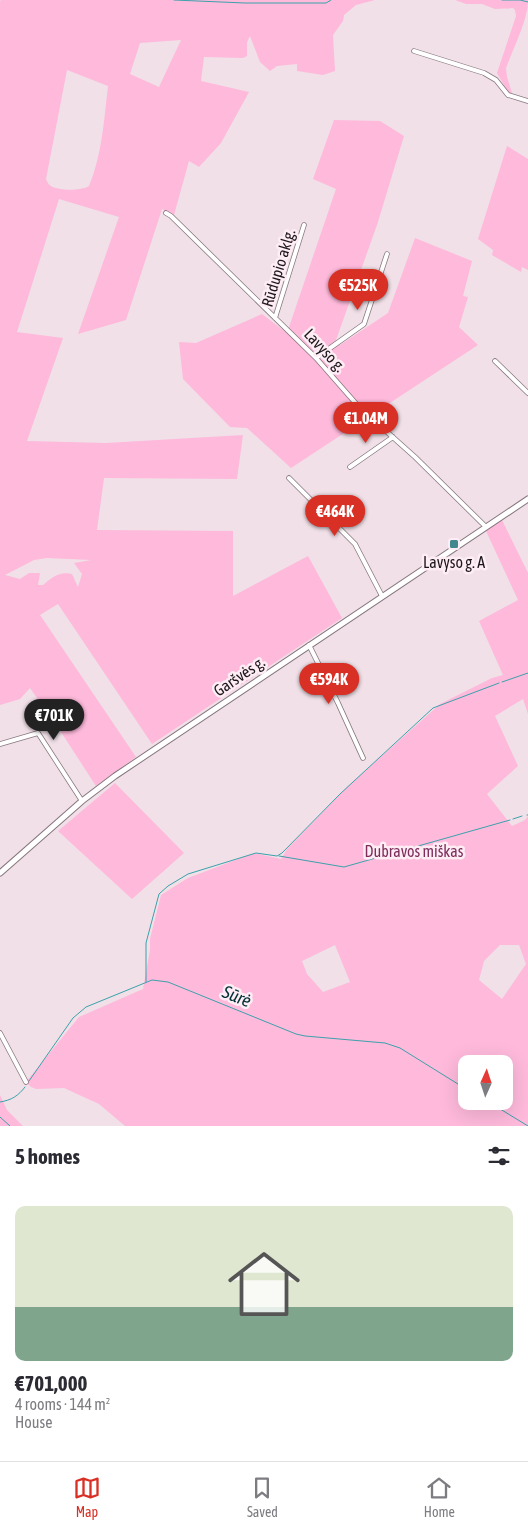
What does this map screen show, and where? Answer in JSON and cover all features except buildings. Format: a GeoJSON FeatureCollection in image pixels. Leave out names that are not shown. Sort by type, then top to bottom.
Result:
{"type":"FeatureCollection","features":[{"type":"Feature","properties":{"kind":"main road","name":"Garšvės g."},"geometry":{"type":"LineString","coordinates":[[0,873],[114,776],[528,499]]}},
{"type":"Feature","properties":{"kind":"street"},"geometry":{"type":"LineString","coordinates":[[414,51],[484,72],[496,80],[508,95],[528,101]]}},
{"type":"Feature","properties":{"kind":"street","name":"Lavyso g."},"geometry":{"type":"LineString","coordinates":[[166,213],[316,358],[359,407],[393,437],[486,527]]}},
{"type":"Feature","properties":{"kind":"street","name":"Rūdupio aklg."},"geometry":{"type":"LineString","coordinates":[[275,318],[304,225]]}},
{"type":"Feature","properties":{"kind":"street"},"geometry":{"type":"LineString","coordinates":[[316,358],[364,324],[387,254]]}},
{"type":"Feature","properties":{"kind":"street"},"geometry":{"type":"LineString","coordinates":[[495,361],[528,393]]}},
{"type":"Feature","properties":{"kind":"street"},"geometry":{"type":"LineString","coordinates":[[350,467],[393,437]]}},
{"type":"Feature","properties":{"kind":"street"},"geometry":{"type":"LineString","coordinates":[[289,478],[355,544],[382,596]]}},
{"type":"Feature","properties":{"kind":"street"},"geometry":{"type":"LineString","coordinates":[[309,644],[363,758]]}},
{"type":"Feature","properties":{"kind":"street"},"geometry":{"type":"LineString","coordinates":[[0,744],[38,733],[82,802]]}},
{"type":"Feature","properties":{"kind":"street"},"geometry":{"type":"LineString","coordinates":[[0,1033],[26,1082]]}},
{"type":"Feature","properties":{"kind":"green space"},"geometry":{"type":"Polygon","coordinates":[[[375,0],[356,5],[344,15],[343,21],[333,35],[335,71],[323,75],[297,71],[297,64],[277,66],[270,71],[260,62],[250,36],[247,42],[247,56],[243,58],[204,57],[201,81],[249,92],[221,143],[199,167],[189,161],[174,215],[162,209],[126,320],[78,334],[119,217],[59,199],[17,332],[63,338],[27,441],[106,443],[243,435],[237,479],[104,478],[97,530],[233,531],[233,596],[308,556],[342,618],[152,744],[58,604],[40,615],[136,757],[96,786],[30,688],[20,699],[0,705],[0,1],[375,0]],[[181,40],[140,43],[130,74],[159,87],[181,40]],[[67,70],[46,179],[50,186],[65,190],[75,190],[89,186],[100,150],[108,86],[67,70]],[[47,558],[34,560],[5,575],[20,579],[29,573],[40,573],[38,585],[43,585],[56,575],[68,573],[72,574],[78,587],[82,574],[74,563],[91,560],[47,558]]]}},
{"type":"Feature","properties":{"kind":"green space"},"geometry":{"type":"Polygon","coordinates":[[[455,0],[528,0],[523,25],[506,68],[512,93],[509,94],[497,73],[516,16],[515,10],[513,8],[495,9],[482,4],[466,4],[455,0]]]}},
{"type":"Feature","properties":{"kind":"green space"},"geometry":{"type":"Polygon","coordinates":[[[334,120],[380,121],[404,136],[377,225],[336,340],[340,345],[388,313],[415,238],[472,261],[463,296],[468,297],[459,327],[478,345],[291,468],[247,428],[230,427],[183,379],[179,342],[196,343],[262,314],[287,333],[336,189],[313,179],[334,120]]]}},
{"type":"Feature","properties":{"kind":"green space"},"geometry":{"type":"Polygon","coordinates":[[[507,146],[528,159],[528,270],[522,267],[521,272],[492,255],[493,250],[478,239],[507,146]]]}},
{"type":"Feature","properties":{"kind":"green space","name":"Dubravos miškas"},"geometry":{"type":"Polygon","coordinates":[[[502,520],[528,573],[528,714],[523,699],[495,716],[518,766],[487,794],[512,826],[525,820],[528,816],[528,1126],[125,1126],[99,1104],[64,1088],[36,1089],[26,1082],[79,1017],[143,989],[150,950],[150,939],[161,895],[188,878],[254,853],[281,859],[287,849],[347,787],[440,704],[492,678],[503,675],[479,621],[518,600],[486,531],[502,520]],[[335,945],[302,961],[307,974],[323,992],[350,982],[335,945]],[[500,945],[484,961],[479,980],[502,999],[526,964],[519,945],[500,945]]]}},
{"type":"Feature","properties":{"kind":"green space"},"geometry":{"type":"Polygon","coordinates":[[[115,783],[184,853],[132,899],[58,831],[115,783]]]}},
{"type":"Feature","properties":{"kind":"green space"},"geometry":{"type":"Polygon","coordinates":[[[0,1095],[7,1110],[23,1126],[0,1126],[0,1095]]]}},
{"type":"Feature","properties":{"kind":"waterway"},"geometry":{"type":"LineString","coordinates":[[174,0],[245,3],[326,3],[331,0]]}},
{"type":"Feature","properties":{"kind":"waterway"},"geometry":{"type":"LineString","coordinates":[[502,0],[528,2]]}},
{"type":"Feature","properties":{"kind":"waterway"},"geometry":{"type":"LineString","coordinates":[[502,682],[528,673]]}},
{"type":"Feature","properties":{"kind":"waterway"},"geometry":{"type":"LineString","coordinates":[[146,982],[146,943],[159,894],[168,886],[188,874],[256,853],[277,856],[282,853],[340,794],[433,708],[499,683]]}},
{"type":"Feature","properties":{"kind":"waterway"},"geometry":{"type":"LineString","coordinates":[[513,819],[522,816]]}},
{"type":"Feature","properties":{"kind":"waterway"},"geometry":{"type":"LineString","coordinates":[[279,856],[344,867],[510,820]]}},
{"type":"Feature","properties":{"kind":"waterway","name":"Sūrė"},"geometry":{"type":"LineString","coordinates":[[29,1081],[73,1018],[86,1007],[152,980],[168,982],[296,1034],[385,1043],[400,1048],[458,1084]]}},
{"type":"Feature","properties":{"kind":"waterway","name":"Sūrė"},"geometry":{"type":"LineString","coordinates":[[0,1102],[14,1097],[25,1087]]}},
{"type":"Feature","properties":{"kind":"waterway","name":"Sūrė"},"geometry":{"type":"LineString","coordinates":[[502,1110],[528,1126]]}},
{"type":"Feature","properties":{"kind":"waterway"},"geometry":{"type":"LineString","coordinates":[[0,1117],[10,1126]]}},
{"type":"Feature","properties":{"kind":"place","name":"Lavyso g. A"},"geometry":{"type":"Point","coordinates":[454,544]}}]}
